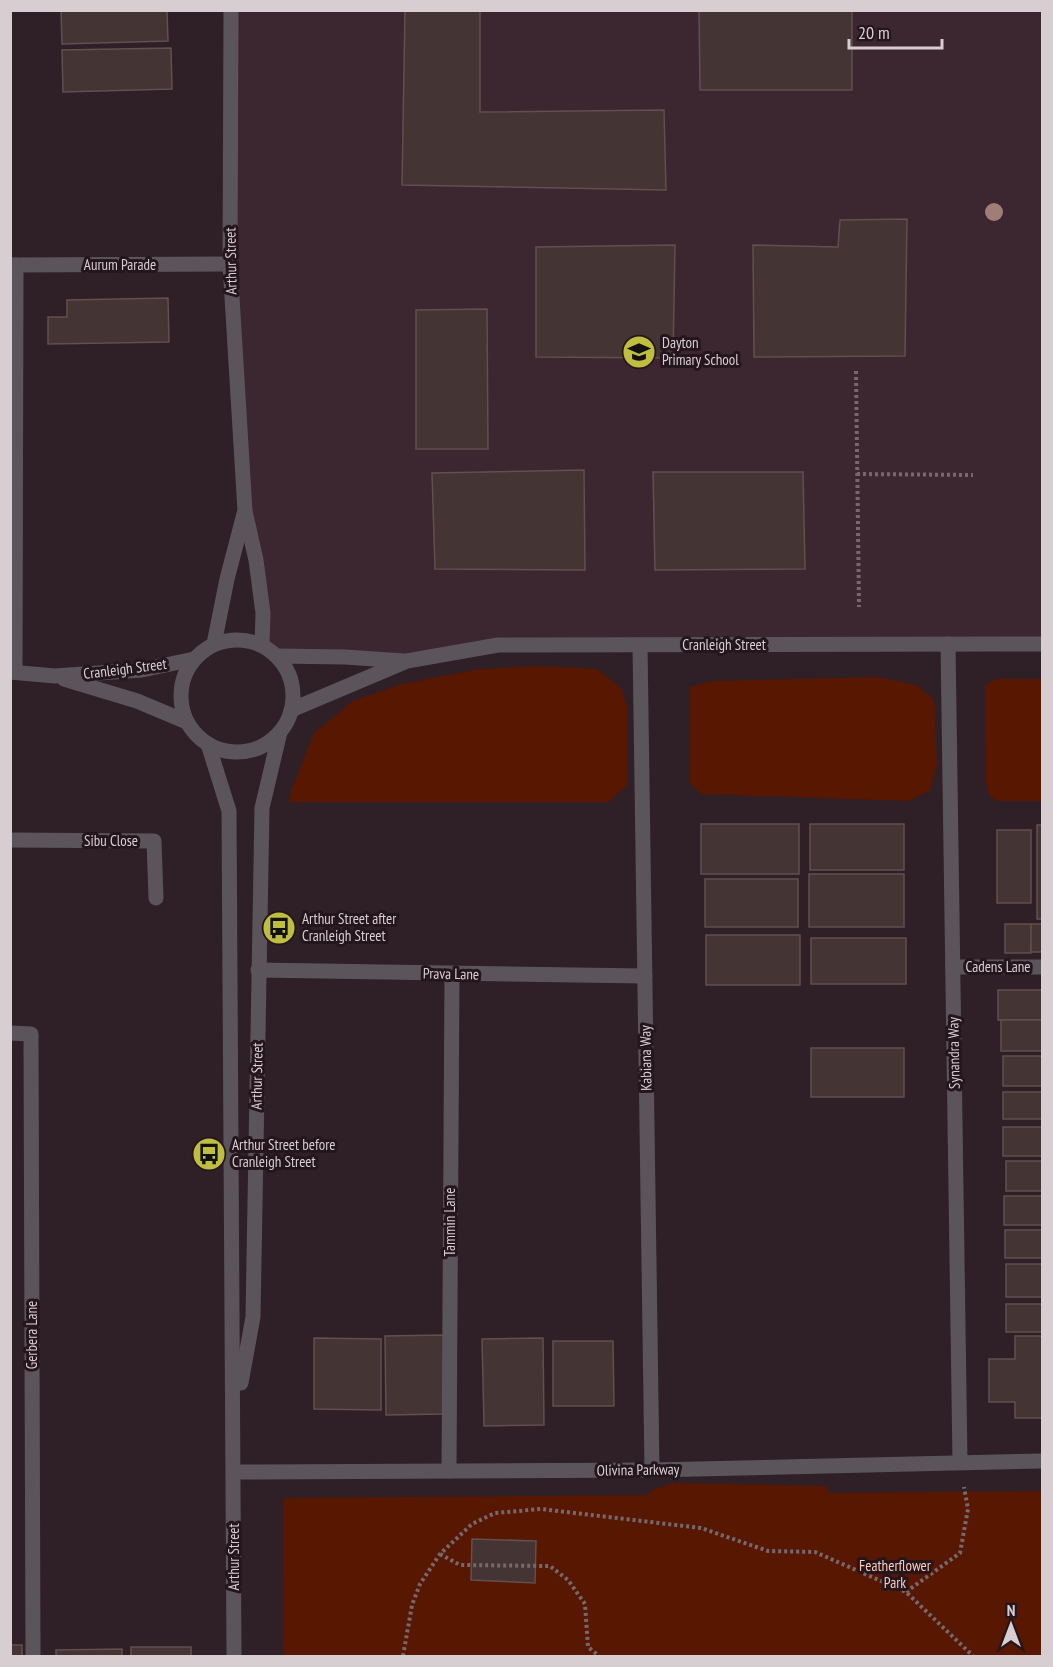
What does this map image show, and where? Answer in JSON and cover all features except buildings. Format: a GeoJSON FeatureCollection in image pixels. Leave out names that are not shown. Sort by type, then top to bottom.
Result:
{"type":"FeatureCollection","features":[{"type":"Feature","properties":{"kind":"street","name":"Arthur Street"},"geometry":{"type":"LineString","coordinates":[[231,10],[230,264],[245,512],[256,560],[263,613],[262,645]]}},
{"type":"Feature","properties":{"kind":"street","name":"Aurum Parade"},"geometry":{"type":"LineString","coordinates":[[13,265],[230,264]]}},
{"type":"Feature","properties":{"kind":"street"},"geometry":{"type":"LineString","coordinates":[[13,265],[13,672]]}},
{"type":"Feature","properties":{"kind":"street","name":"Arthur Street"},"geometry":{"type":"LineString","coordinates":[[214,644],[227,579],[245,512]]}},
{"type":"Feature","properties":{"kind":"street"},"geometry":{"type":"LineString","coordinates":[[238,640],[262,645],[277,656],[285,666],[293,687],[291,710],[280,732],[265,744],[246,751],[227,750],[208,744],[188,722],[181,701],[181,689],[188,668],[195,659],[214,644],[238,640]]}},
{"type":"Feature","properties":{"kind":"street","name":"Synandra Way"},"geometry":{"type":"LineString","coordinates":[[948,644],[960,1462]]}},
{"type":"Feature","properties":{"kind":"street","name":"Cranleigh Street"},"geometry":{"type":"LineString","coordinates":[[291,710],[407,661],[498,645],[1042,644]]}},
{"type":"Feature","properties":{"kind":"street","name":"Kabiana Way"},"geometry":{"type":"LineString","coordinates":[[640,645],[652,1470]]}},
{"type":"Feature","properties":{"kind":"street","name":"Cranleigh Street"},"geometry":{"type":"LineString","coordinates":[[277,656],[407,661]]}},
{"type":"Feature","properties":{"kind":"street","name":"Cranleigh Street"},"geometry":{"type":"LineString","coordinates":[[13,672],[55,676],[142,670],[195,659]]}},
{"type":"Feature","properties":{"kind":"street","name":"Cranleigh Street"},"geometry":{"type":"LineString","coordinates":[[55,676],[137,701],[188,722]]}},
{"type":"Feature","properties":{"kind":"street","name":"Arthur Street"},"geometry":{"type":"LineString","coordinates":[[235,1421],[253,1317],[262,808],[280,732]]}},
{"type":"Feature","properties":{"kind":"street","name":"Arthur Street"},"geometry":{"type":"LineString","coordinates":[[208,744],[229,811],[235,1421],[234,1656]]}},
{"type":"Feature","properties":{"kind":"street","name":"Sibu Close"},"geometry":{"type":"LineString","coordinates":[[10,840],[154,841],[156,898]]}},
{"type":"Feature","properties":{"kind":"street","name":"Cadens Lane"},"geometry":{"type":"LineString","coordinates":[[952,967],[1042,967]]}},
{"type":"Feature","properties":{"kind":"street","name":"Prava Lane"},"geometry":{"type":"LineString","coordinates":[[258,970],[645,976]]}},
{"type":"Feature","properties":{"kind":"street","name":"Tammin Lane"},"geometry":{"type":"LineString","coordinates":[[449,1471],[452,974]]}},
{"type":"Feature","properties":{"kind":"street","name":"Gerbera Lane"},"geometry":{"type":"LineString","coordinates":[[10,1034],[31,1034],[33,1656]]}},
{"type":"Feature","properties":{"kind":"street","name":"Olivina Parkway"},"geometry":{"type":"LineString","coordinates":[[234,1472],[652,1470],[1042,1461]]}},
{"type":"Feature","properties":{"kind":"path"},"geometry":{"type":"LineString","coordinates":[[856,371],[859,607]]}},
{"type":"Feature","properties":{"kind":"path"},"geometry":{"type":"LineString","coordinates":[[857,474],[973,475]]}},
{"type":"Feature","properties":{"kind":"path"},"geometry":{"type":"LineString","coordinates":[[906,1592],[960,1552],[968,1509],[960,1462]]}},
{"type":"Feature","properties":{"kind":"path"},"geometry":{"type":"LineString","coordinates":[[403,1656],[412,1605],[420,1584],[440,1554],[472,1524],[495,1513],[541,1509],[700,1528],[768,1551],[815,1552],[906,1592],[973,1656]]}},
{"type":"Feature","properties":{"kind":"path"},"geometry":{"type":"LineString","coordinates":[[440,1554],[460,1565],[550,1566],[568,1580],[585,1604],[588,1647],[599,1656]]}},
{"type":"Feature","properties":{"kind":"shaded area","name":"Dayton Primary School"},"geometry":{"type":"Polygon","coordinates":[[[231,11],[1042,11],[1042,644],[499,645],[407,661],[311,658],[284,665],[262,645],[230,264],[231,11]]]}},
{"type":"Feature","properties":{"kind":"green space"},"geometry":{"type":"Polygon","coordinates":[[[540,666],[597,669],[621,688],[627,706],[627,785],[609,802],[289,802],[291,791],[314,733],[353,701],[402,684],[479,669],[540,666]]]}},
{"type":"Feature","properties":{"kind":"green space"},"geometry":{"type":"Polygon","coordinates":[[[877,677],[916,685],[934,699],[937,764],[930,791],[907,801],[701,794],[690,783],[690,687],[712,681],[877,677]]]}},
{"type":"Feature","properties":{"kind":"green space"},"geometry":{"type":"Polygon","coordinates":[[[996,679],[1042,679],[1042,801],[999,801],[990,797],[986,783],[985,685],[996,679]]]}},
{"type":"Feature","properties":{"kind":"green space","name":"Featherflower Park"},"geometry":{"type":"Polygon","coordinates":[[[672,1483],[827,1486],[829,1493],[1042,1491],[1042,1656],[283,1656],[284,1498],[649,1495],[650,1491],[672,1483]]]}},
{"type":"Feature","properties":{"kind":"place","name":"Dayton Primary School"},"geometry":{"type":"Point","coordinates":[639,352]}},
{"type":"Feature","properties":{"kind":"place","name":"Arthur Street after Cranleigh Street"},"geometry":{"type":"Point","coordinates":[279,928]}},
{"type":"Feature","properties":{"kind":"place","name":"Arthur Street before Cranleigh Street"},"geometry":{"type":"Point","coordinates":[209,1154]}}]}
